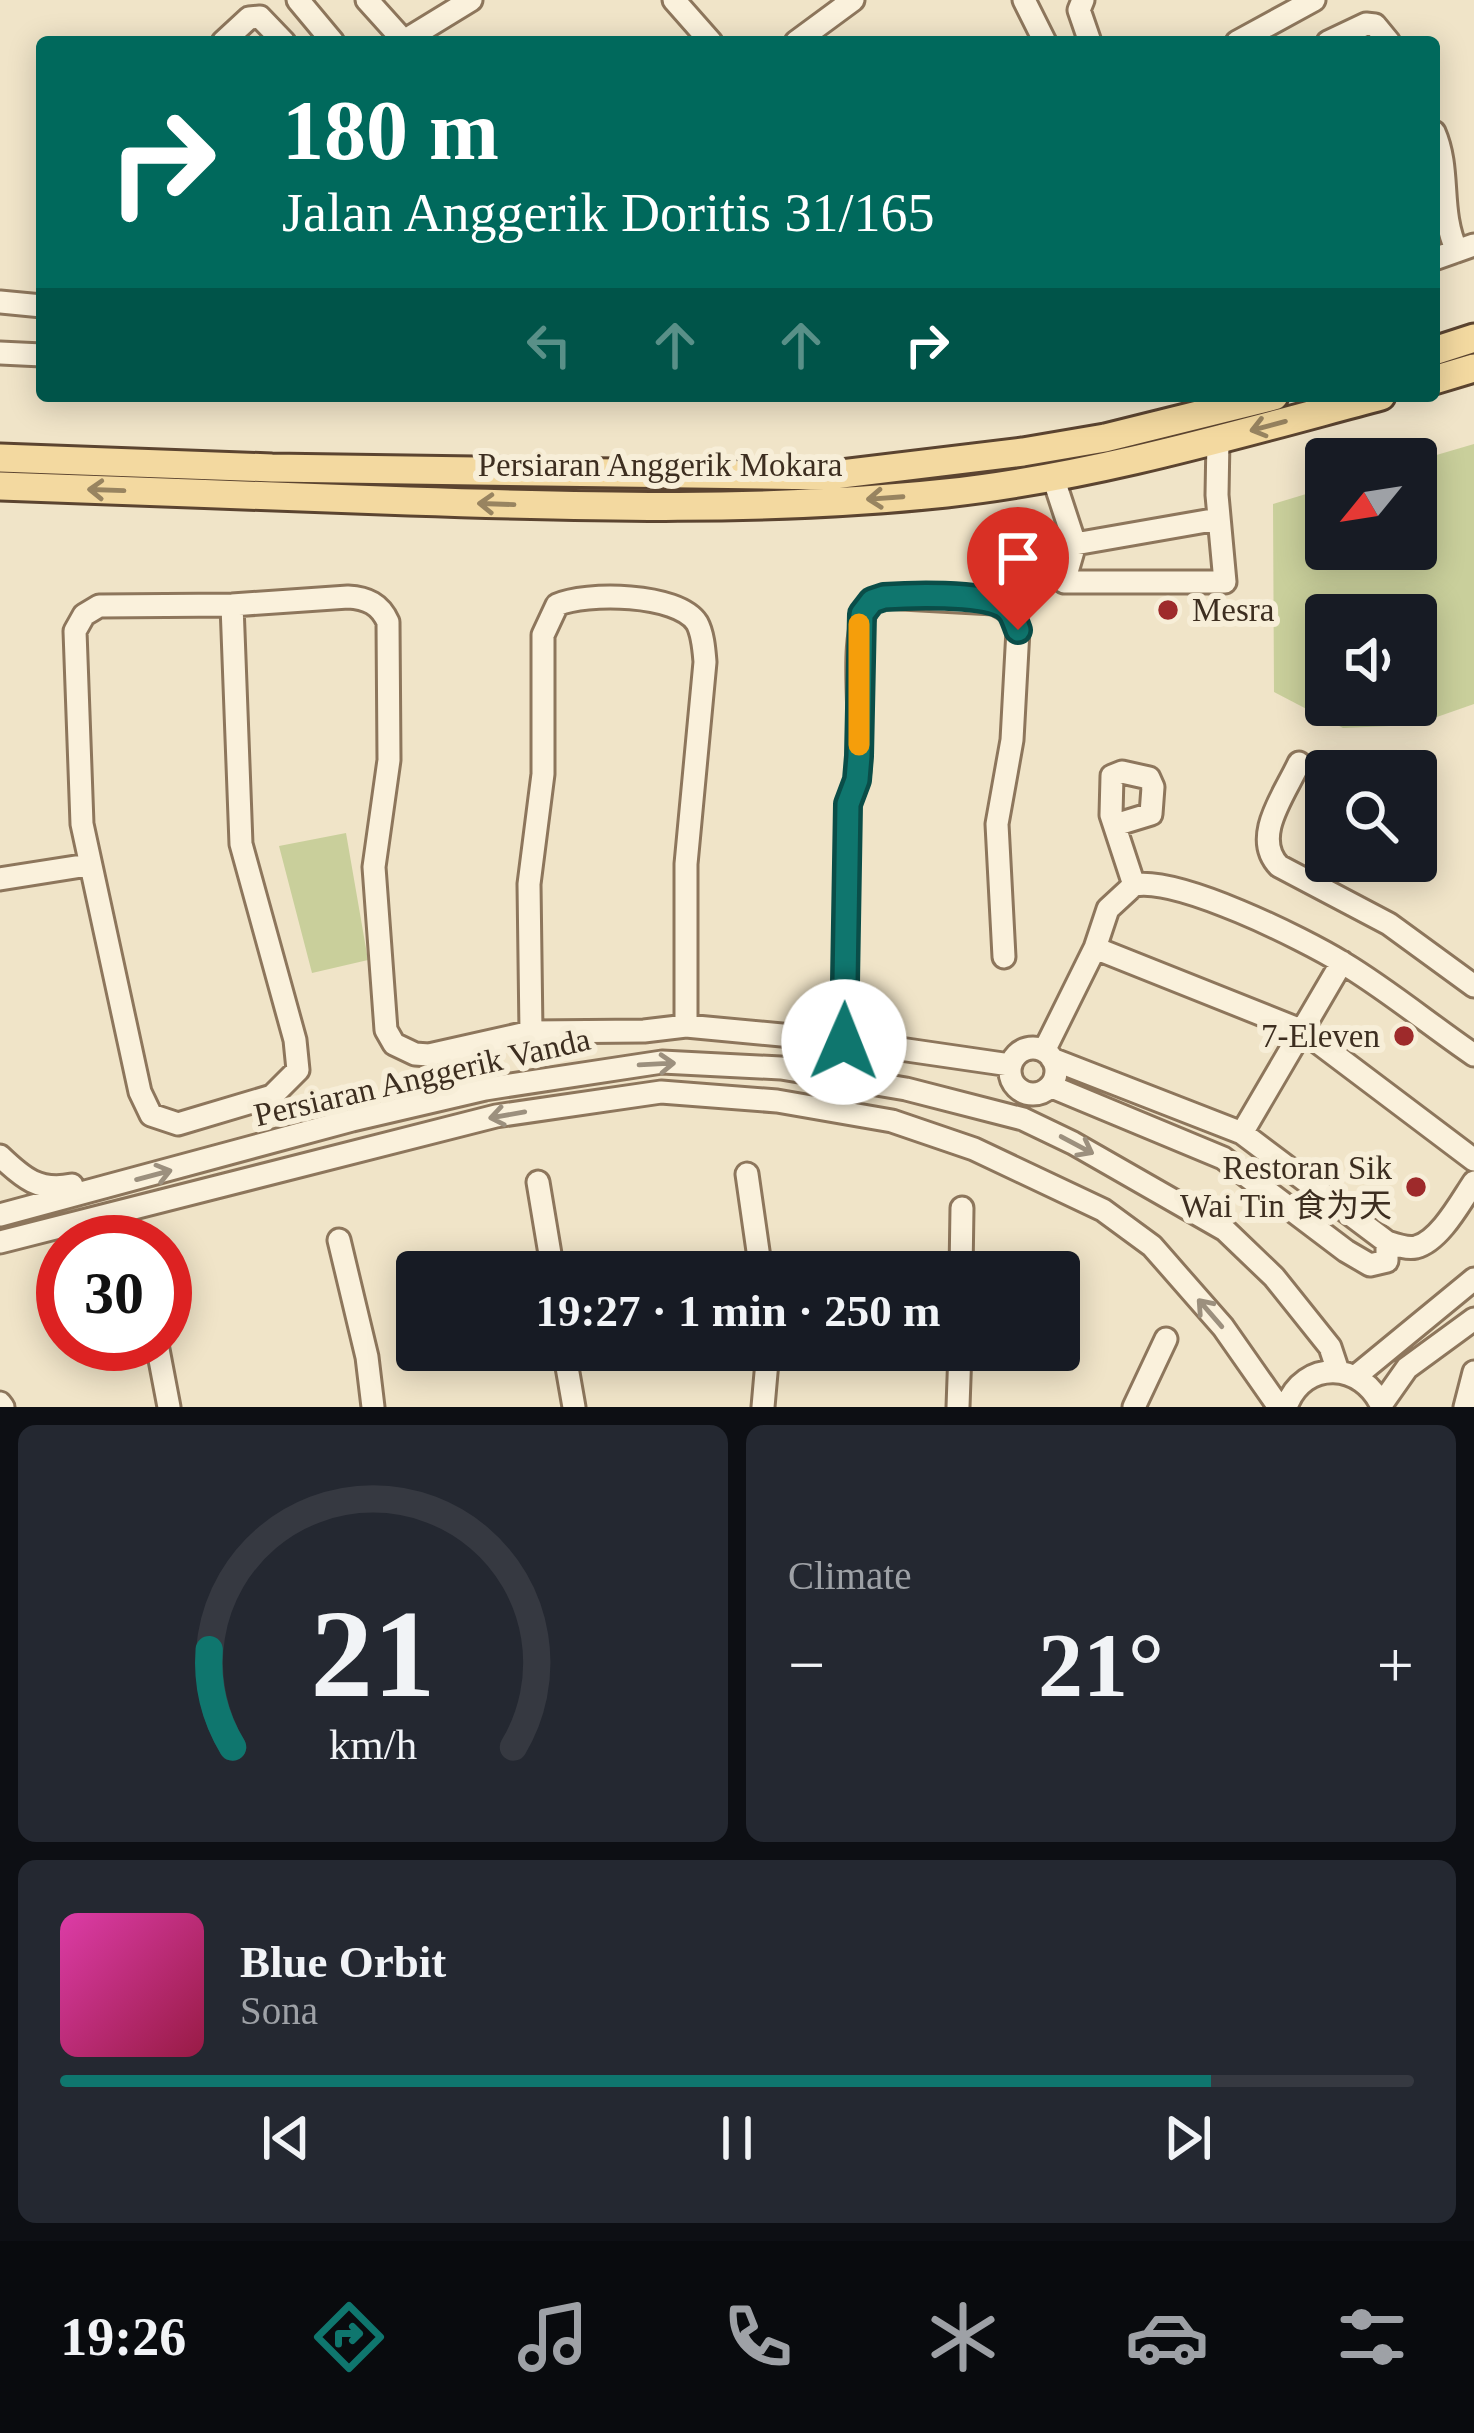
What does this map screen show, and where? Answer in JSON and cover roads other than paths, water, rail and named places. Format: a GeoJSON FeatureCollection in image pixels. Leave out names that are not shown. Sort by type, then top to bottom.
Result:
{"type":"FeatureCollection","features":[{"type":"Feature","properties":{"kind":"main road"},"geometry":{"type":"LineString","coordinates":[[1440,349],[1474,338]]}},
{"type":"Feature","properties":{"kind":"main road"},"geometry":{"type":"LineString","coordinates":[[1440,378],[1474,368]]}},
{"type":"Feature","properties":{"kind":"main road","name":"Persiaran Anggerik Mokara"},"geometry":{"type":"LineString","coordinates":[[0,458],[272,468],[825,476],[1044,449],[1248,402]]}},
{"type":"Feature","properties":{"kind":"main road","name":"Persiaran Anggerik Mokara"},"geometry":{"type":"LineString","coordinates":[[0,486],[581,507],[700,508],[924,495],[1053,477],[1359,402]]}},
{"type":"Feature","properties":{"kind":"street"},"geometry":{"type":"LineString","coordinates":[[268,23],[296,0],[328,36]]}},
{"type":"Feature","properties":{"kind":"street"},"geometry":{"type":"LineString","coordinates":[[368,0],[382,36]]}},
{"type":"Feature","properties":{"kind":"street"},"geometry":{"type":"LineString","coordinates":[[412,36],[472,0]]}},
{"type":"Feature","properties":{"kind":"street"},"geometry":{"type":"LineString","coordinates":[[674,0],[706,36]]}},
{"type":"Feature","properties":{"kind":"street"},"geometry":{"type":"LineString","coordinates":[[804,36],[853,0]]}},
{"type":"Feature","properties":{"kind":"street"},"geometry":{"type":"LineString","coordinates":[[1024,0],[1042,36]]}},
{"type":"Feature","properties":{"kind":"street"},"geometry":{"type":"LineString","coordinates":[[1083,0],[1079,10],[1088,36]]}},
{"type":"Feature","properties":{"kind":"street"},"geometry":{"type":"LineString","coordinates":[[1248,36],[1314,0]]}},
{"type":"Feature","properties":{"kind":"street"},"geometry":{"type":"LineString","coordinates":[[230,36],[249,18],[260,17],[279,36]]}},
{"type":"Feature","properties":{"kind":"street"},"geometry":{"type":"LineString","coordinates":[[1341,36],[1366,24],[1375,25],[1384,36]]}},
{"type":"Feature","properties":{"kind":"street"},"geometry":{"type":"LineString","coordinates":[[1440,145],[1440,202]]}},
{"type":"Feature","properties":{"kind":"street"},"geometry":{"type":"LineString","coordinates":[[1440,219],[1465,248]]}},
{"type":"Feature","properties":{"kind":"street"},"geometry":{"type":"LineString","coordinates":[[0,302],[36,305]]}},
{"type":"Feature","properties":{"kind":"street"},"geometry":{"type":"LineString","coordinates":[[0,352],[36,355]]}},
{"type":"Feature","properties":{"kind":"street"},"geometry":{"type":"LineString","coordinates":[[1053,477],[1075,544],[1064,581],[1221,583],[1228,578],[1218,519],[1218,440]]}},
{"type":"Feature","properties":{"kind":"street"},"geometry":{"type":"LineString","coordinates":[[1075,544],[1218,519]]}},
{"type":"Feature","properties":{"kind":"street"},"geometry":{"type":"LineString","coordinates":[[232,605],[241,844],[298,1070],[272,1096],[178,1124],[151,1115],[140,1092],[82,824],[75,631],[84,615],[106,605],[232,605],[348,597],[379,606],[388,622],[389,760],[374,867],[385,1022],[394,1043],[404,1051],[429,1055],[531,1032],[686,1026],[1010,1065]]}},
{"type":"Feature","properties":{"kind":"street"},"geometry":{"type":"LineString","coordinates":[[844,1042],[848,804],[859,756],[859,623],[872,601],[884,597],[994,603],[1012,614],[1018,630],[1012,740],[997,824],[1004,957]]}},
{"type":"Feature","properties":{"kind":"street"},"geometry":{"type":"LineString","coordinates":[[531,1032],[529,884],[543,774],[543,635],[557,605],[572,598],[628,599],[681,609],[696,622],[705,662],[686,864],[686,1026]]}},
{"type":"Feature","properties":{"kind":"street"},"geometry":{"type":"LineString","coordinates":[[1299,764],[1267,833],[1270,857],[1296,876],[1389,924],[1474,986]]}},
{"type":"Feature","properties":{"kind":"street"},"geometry":{"type":"LineString","coordinates":[[1115,825],[1134,885]]}},
{"type":"Feature","properties":{"kind":"street"},"geometry":{"type":"LineString","coordinates":[[0,879],[88,865]]}},
{"type":"Feature","properties":{"kind":"street"},"geometry":{"type":"LineString","coordinates":[[1048,1055],[1113,901],[1134,885],[1164,886],[1209,899],[1342,962],[1474,1054]]}},
{"type":"Feature","properties":{"kind":"street"},"geometry":{"type":"LineString","coordinates":[[1095,948],[1303,1031],[1474,1160]]}},
{"type":"Feature","properties":{"kind":"street"},"geometry":{"type":"LineString","coordinates":[[1242,1133],[1342,962]]}},
{"type":"Feature","properties":{"kind":"street"},"geometry":{"type":"LineString","coordinates":[[1387,1242],[1387,1261],[1370,1265],[1223,1158],[1033,1090],[1011,1078],[1010,1065],[1021,1051],[1048,1055],[1242,1133],[1387,1242],[1412,1249],[1438,1229],[1474,1182]]}},
{"type":"Feature","properties":{"kind":"street"},"geometry":{"type":"LineString","coordinates":[[1013,1117],[1056,1070],[1048,1055]]}},
{"type":"Feature","properties":{"kind":"street","name":"Persiaran Anggerik Vanda"},"geometry":{"type":"LineString","coordinates":[[8,1214],[352,1120],[485,1089],[662,1062],[781,1068],[906,1089],[1013,1117],[1073,1143],[1225,1230],[1274,1277],[1347,1374],[1376,1393],[1382,1406]]}},
{"type":"Feature","properties":{"kind":"street","name":"Persiaran Anggerik Vanda"},"geometry":{"type":"LineString","coordinates":[[11,1239],[496,1116],[662,1092],[777,1101],[892,1121],[974,1149],[1103,1210],[1152,1246],[1223,1327],[1283,1407]]}},
{"type":"Feature","properties":{"kind":"street"},"geometry":{"type":"LineString","coordinates":[[0,1158],[46,1189],[87,1182],[106,1188]]}},
{"type":"Feature","properties":{"kind":"street"},"geometry":{"type":"LineString","coordinates":[[0,1158],[11,1239]]}},
{"type":"Feature","properties":{"kind":"street"},"geometry":{"type":"LineString","coordinates":[[747,1174],[758,1251]]}},
{"type":"Feature","properties":{"kind":"street"},"geometry":{"type":"LineString","coordinates":[[538,1182],[550,1251]]}},
{"type":"Feature","properties":{"kind":"street"},"geometry":{"type":"LineString","coordinates":[[961,1251],[962,1208]]}},
{"type":"Feature","properties":{"kind":"street"},"geometry":{"type":"LineString","coordinates":[[339,1240],[367,1357],[373,1407]]}},
{"type":"Feature","properties":{"kind":"street"},"geometry":{"type":"LineString","coordinates":[[1283,1407],[1309,1377],[1347,1374],[1474,1279]]}},
{"type":"Feature","properties":{"kind":"street"},"geometry":{"type":"LineString","coordinates":[[1382,1406],[1407,1369],[1474,1319]]}},
{"type":"Feature","properties":{"kind":"street"},"geometry":{"type":"LineString","coordinates":[[1134,1407],[1166,1339]]}},
{"type":"Feature","properties":{"kind":"street"},"geometry":{"type":"LineString","coordinates":[[163,1371],[170,1407]]}},
{"type":"Feature","properties":{"kind":"street"},"geometry":{"type":"LineString","coordinates":[[568,1371],[574,1407]]}},
{"type":"Feature","properties":{"kind":"street"},"geometry":{"type":"LineString","coordinates":[[763,1407],[766,1371]]}},
{"type":"Feature","properties":{"kind":"street"},"geometry":{"type":"LineString","coordinates":[[958,1407],[959,1371]]}},
{"type":"Feature","properties":{"kind":"street"},"geometry":{"type":"LineString","coordinates":[[1465,1407],[1474,1372]]}},
{"type":"Feature","properties":{"kind":"place","name":"Mesra"},"geometry":{"type":"Point","coordinates":[1168,610]}},
{"type":"Feature","properties":{"kind":"place","name":"7-Eleven"},"geometry":{"type":"Point","coordinates":[1404,1036]}},
{"type":"Feature","properties":{"kind":"place","name":"Restoran Sik Wai Tin 食为天"},"geometry":{"type":"Point","coordinates":[1416,1187]}}]}
